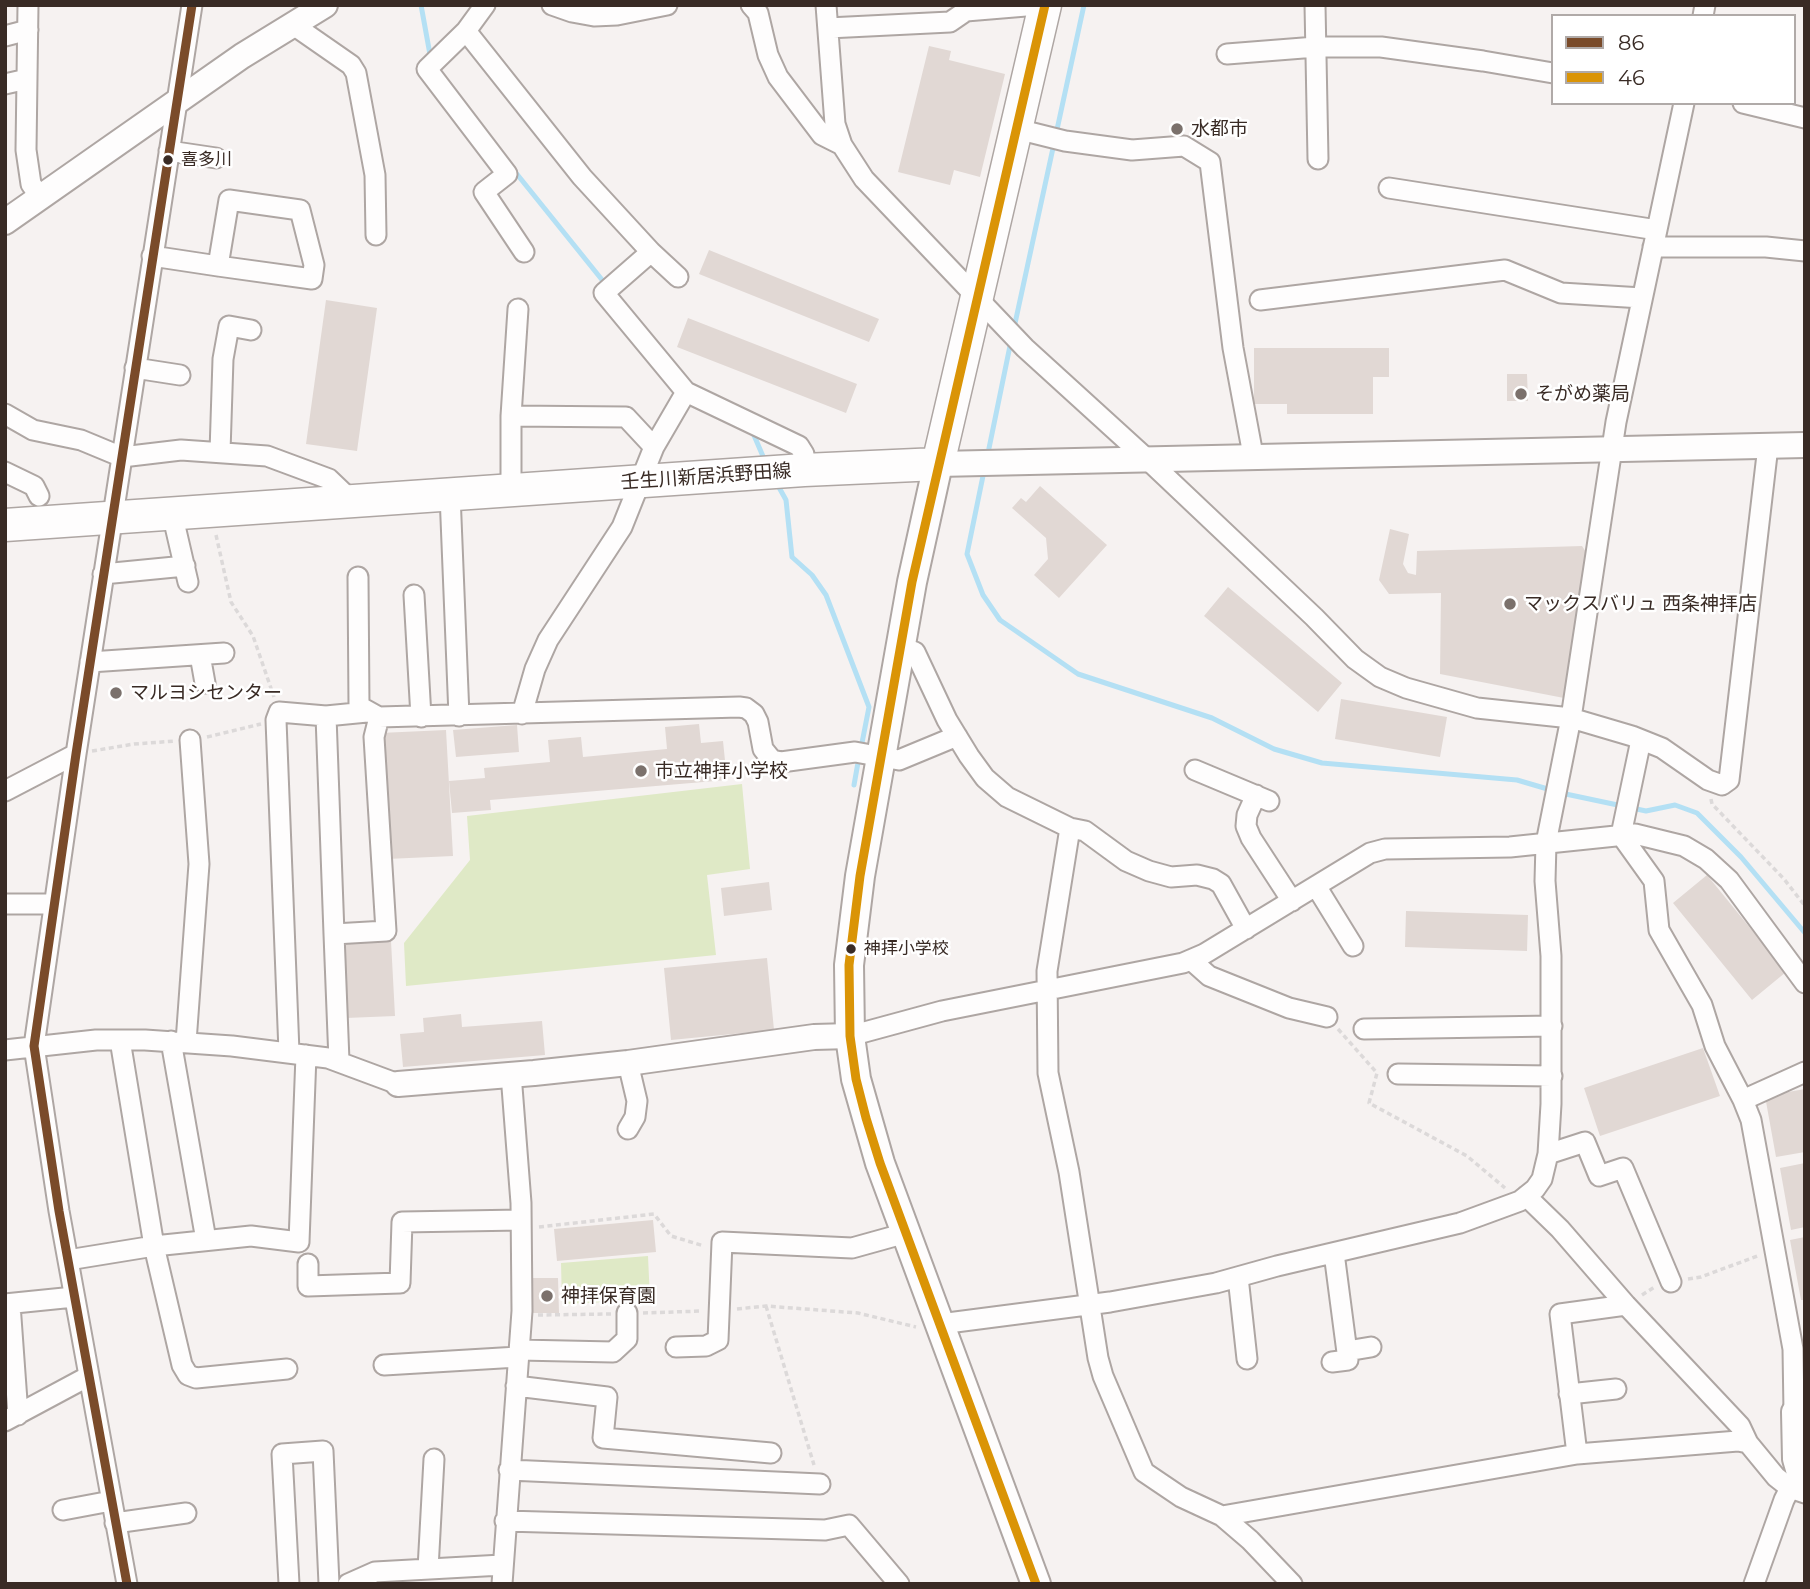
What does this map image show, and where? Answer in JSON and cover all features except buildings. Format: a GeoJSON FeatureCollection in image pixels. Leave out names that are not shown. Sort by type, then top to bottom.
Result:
{"type":"FeatureCollection","features":[{"type":"Feature","properties":{"kind":"main road"},"geometry":{"type":"LineString","coordinates":[[1031,1582],[866,1118],[856,1079],[850,1036],[849,965],[852,930],[912,582],[937,464],[1045,5]]}},
{"type":"Feature","properties":{"kind":"main road","name":"壬生川新居浜野田線"},"geometry":{"type":"LineString","coordinates":[[5,525],[804,470],[937,464]]}},
{"type":"Feature","properties":{"kind":"street"},"geometry":{"type":"LineString","coordinates":[[29,5],[26,150],[31,184],[40,197]]}},
{"type":"Feature","properties":{"kind":"street"},"geometry":{"type":"LineString","coordinates":[[127,1584],[68,1260],[34,1046],[103,574],[191,5]]}},
{"type":"Feature","properties":{"kind":"street"},"geometry":{"type":"LineString","coordinates":[[5,222],[176,102],[325,5]]}},
{"type":"Feature","properties":{"kind":"street"},"geometry":{"type":"LineString","coordinates":[[485,5],[466,31],[427,69],[507,174],[484,192],[524,252]]}},
{"type":"Feature","properties":{"kind":"street"},"geometry":{"type":"LineString","coordinates":[[552,5],[594,16],[617,15],[667,5]]}},
{"type":"Feature","properties":{"kind":"street"},"geometry":{"type":"LineString","coordinates":[[751,5],[758,13],[764,44],[778,77],[822,135],[842,145]]}},
{"type":"Feature","properties":{"kind":"street"},"geometry":{"type":"LineString","coordinates":[[826,5],[835,124],[842,145],[864,179],[1025,348],[1147,458],[1355,659],[1380,677],[1406,688],[1477,708],[1571,718],[1641,740],[1662,748],[1708,780],[1722,785],[1729,780],[1768,446]]}},
{"type":"Feature","properties":{"kind":"street"},"geometry":{"type":"LineString","coordinates":[[828,28],[950,22],[966,11],[1038,5]]}},
{"type":"Feature","properties":{"kind":"street"},"geometry":{"type":"LineString","coordinates":[[1315,5],[1318,159]]}},
{"type":"Feature","properties":{"kind":"street"},"geometry":{"type":"LineString","coordinates":[[292,24],[351,65],[356,73],[375,175],[376,235]]}},
{"type":"Feature","properties":{"kind":"street"},"geometry":{"type":"LineString","coordinates":[[5,36],[28,30]]}},
{"type":"Feature","properties":{"kind":"street"},"geometry":{"type":"LineString","coordinates":[[466,31],[582,177],[678,278]]}},
{"type":"Feature","properties":{"kind":"street"},"geometry":{"type":"LineString","coordinates":[[1227,54],[1316,47],[1381,47],[1551,73]]}},
{"type":"Feature","properties":{"kind":"street"},"geometry":{"type":"LineString","coordinates":[[5,84],[27,79]]}},
{"type":"Feature","properties":{"kind":"street"},"geometry":{"type":"LineString","coordinates":[[940,1324],[1157,1294],[1238,1277],[1460,1223],[1523,1199],[1542,1179],[1548,1154],[1552,1076],[1551,956],[1544,861],[1546,843],[1571,718],[1611,449],[1684,105]]}},
{"type":"Feature","properties":{"kind":"street"},"geometry":{"type":"LineString","coordinates":[[1751,105],[1805,118]]}},
{"type":"Feature","properties":{"kind":"street"},"geometry":{"type":"LineString","coordinates":[[1017,129],[1065,141],[1132,150],[1184,146],[1210,162],[1233,348],[1253,455]]}},
{"type":"Feature","properties":{"kind":"street"},"geometry":{"type":"LineString","coordinates":[[169,151],[216,158]]}},
{"type":"Feature","properties":{"kind":"street"},"geometry":{"type":"LineString","coordinates":[[1389,188],[1655,239],[1805,251]]}},
{"type":"Feature","properties":{"kind":"street"},"geometry":{"type":"LineString","coordinates":[[152,256],[218,266],[312,279],[314,265],[300,210],[229,200],[218,266]]}},
{"type":"Feature","properties":{"kind":"street"},"geometry":{"type":"LineString","coordinates":[[651,252],[604,293],[686,392],[799,446],[804,454],[804,470]]}},
{"type":"Feature","properties":{"kind":"street"},"geometry":{"type":"LineString","coordinates":[[1260,300],[1505,270],[1561,293],[1643,298]]}},
{"type":"Feature","properties":{"kind":"street"},"geometry":{"type":"LineString","coordinates":[[511,490],[511,416],[518,309]]}},
{"type":"Feature","properties":{"kind":"street"},"geometry":{"type":"LineString","coordinates":[[220,452],[223,359],[229,326],[251,330]]}},
{"type":"Feature","properties":{"kind":"street"},"geometry":{"type":"LineString","coordinates":[[135,368],[180,375]]}},
{"type":"Feature","properties":{"kind":"street"},"geometry":{"type":"LineString","coordinates":[[522,714],[535,669],[548,640],[622,527],[654,447],[686,392]]}},
{"type":"Feature","properties":{"kind":"street"},"geometry":{"type":"LineString","coordinates":[[5,414],[33,430],[81,440],[122,457],[181,450],[267,456],[300,466],[329,479],[351,500]]}},
{"type":"Feature","properties":{"kind":"street"},"geometry":{"type":"LineString","coordinates":[[511,416],[626,417],[654,447]]}},
{"type":"Feature","properties":{"kind":"street"},"geometry":{"type":"LineString","coordinates":[[937,464],[1805,445]]}},
{"type":"Feature","properties":{"kind":"street"},"geometry":{"type":"LineString","coordinates":[[5,472],[34,486],[39,496]]}},
{"type":"Feature","properties":{"kind":"street"},"geometry":{"type":"LineString","coordinates":[[450,494],[459,716]]}},
{"type":"Feature","properties":{"kind":"street"},"geometry":{"type":"LineString","coordinates":[[103,574],[187,574],[172,513]]}},
{"type":"Feature","properties":{"kind":"street"},"geometry":{"type":"LineString","coordinates":[[358,577],[359,706],[373,715]]}},
{"type":"Feature","properties":{"kind":"street"},"geometry":{"type":"LineString","coordinates":[[414,595],[421,717]]}},
{"type":"Feature","properties":{"kind":"street"},"geometry":{"type":"LineString","coordinates":[[901,647],[915,652],[957,736],[985,778],[1007,797],[1070,828],[1085,831],[1126,860],[1149,871],[1171,877],[1197,875],[1213,879],[1221,884],[1246,929]]}},
{"type":"Feature","properties":{"kind":"street"},"geometry":{"type":"LineString","coordinates":[[90,662],[224,653]]}},
{"type":"Feature","properties":{"kind":"street"},"geometry":{"type":"LineString","coordinates":[[200,654],[205,684]]}},
{"type":"Feature","properties":{"kind":"street"},"geometry":{"type":"LineString","coordinates":[[68,1260],[154,1246],[251,1236],[299,1241],[298,1053],[276,720],[279,712],[326,716],[421,717],[739,707],[754,714],[763,749],[772,760],[792,761],[855,752],[899,761],[957,736]]}},
{"type":"Feature","properties":{"kind":"street"},"geometry":{"type":"LineString","coordinates":[[334,934],[386,931],[373,715]]}},
{"type":"Feature","properties":{"kind":"street"},"geometry":{"type":"LineString","coordinates":[[326,716],[339,1061]]}},
{"type":"Feature","properties":{"kind":"street"},"geometry":{"type":"LineString","coordinates":[[190,740],[199,864],[179,1042],[206,1240]]}},
{"type":"Feature","properties":{"kind":"street"},"geometry":{"type":"LineString","coordinates":[[1641,740],[1621,835],[1654,881],[1659,930],[1702,1005],[1715,1046],[1744,1100],[1757,1149],[1793,1349],[1795,1459],[1801,1480],[1800,1489],[1784,1500],[1754,1584]]}},
{"type":"Feature","properties":{"kind":"street"},"geometry":{"type":"LineString","coordinates":[[5,791],[76,754]]}},
{"type":"Feature","properties":{"kind":"street"},"geometry":{"type":"LineString","coordinates":[[1195,770],[1262,798],[1247,815],[1246,826],[1292,901]]}},
{"type":"Feature","properties":{"kind":"street"},"geometry":{"type":"LineString","coordinates":[[1070,828],[1049,950],[1050,1087],[1069,1172],[1103,1376],[1144,1472],[1181,1497],[1222,1516],[1250,1540],[1292,1584]]}},
{"type":"Feature","properties":{"kind":"street"},"geometry":{"type":"LineString","coordinates":[[5,1050],[120,1040],[179,1042],[298,1053],[339,1061],[398,1084],[628,1063],[814,1037],[850,1036],[942,1011],[1191,960],[1370,853],[1385,849],[1510,847],[1635,834],[1684,846],[1706,859],[1729,880],[1805,982]]}},
{"type":"Feature","properties":{"kind":"street"},"geometry":{"type":"LineString","coordinates":[[1315,886],[1353,946]]}},
{"type":"Feature","properties":{"kind":"street"},"geometry":{"type":"LineString","coordinates":[[5,904],[54,904]]}},
{"type":"Feature","properties":{"kind":"street"},"geometry":{"type":"LineString","coordinates":[[1191,960],[1209,976],[1289,1008],[1327,1017]]}},
{"type":"Feature","properties":{"kind":"street"},"geometry":{"type":"LineString","coordinates":[[1364,1029],[1552,1026]]}},
{"type":"Feature","properties":{"kind":"street"},"geometry":{"type":"LineString","coordinates":[[120,1040],[154,1246],[182,1365],[188,1375],[196,1378],[287,1369]]}},
{"type":"Feature","properties":{"kind":"street"},"geometry":{"type":"LineString","coordinates":[[628,1063],[637,1101],[635,1117],[628,1129]]}},
{"type":"Feature","properties":{"kind":"street"},"geometry":{"type":"LineString","coordinates":[[1744,1100],[1805,1072]]}},
{"type":"Feature","properties":{"kind":"street"},"geometry":{"type":"LineString","coordinates":[[348,1584],[376,1572],[502,1574],[522,1311],[521,1224],[511,1074]]}},
{"type":"Feature","properties":{"kind":"street"},"geometry":{"type":"LineString","coordinates":[[1398,1074],[1552,1076]]}},
{"type":"Feature","properties":{"kind":"street"},"geometry":{"type":"LineString","coordinates":[[1548,1154],[1586,1142],[1600,1175],[1623,1168],[1671,1282]]}},
{"type":"Feature","properties":{"kind":"street"},"geometry":{"type":"LineString","coordinates":[[1523,1199],[1560,1229],[1740,1426],[1748,1443],[1776,1477],[1800,1489]]}},
{"type":"Feature","properties":{"kind":"street"},"geometry":{"type":"LineString","coordinates":[[308,1264],[308,1286],[407,1282],[402,1222],[521,1224]]}},
{"type":"Feature","properties":{"kind":"street"},"geometry":{"type":"LineString","coordinates":[[676,1348],[706,1346],[718,1340],[722,1242],[852,1248],[906,1233]]}},
{"type":"Feature","properties":{"kind":"street"},"geometry":{"type":"LineString","coordinates":[[1334,1253],[1339,1356],[1371,1347]]}},
{"type":"Feature","properties":{"kind":"street"},"geometry":{"type":"LineString","coordinates":[[1238,1277],[1247,1359]]}},
{"type":"Feature","properties":{"kind":"street"},"geometry":{"type":"LineString","coordinates":[[75,1297],[8,1304],[12,1418],[89,1376]]}},
{"type":"Feature","properties":{"kind":"street"},"geometry":{"type":"LineString","coordinates":[[1577,1454],[1560,1314],[1626,1304]]}},
{"type":"Feature","properties":{"kind":"street"},"geometry":{"type":"LineString","coordinates":[[384,1365],[519,1354],[613,1352],[628,1339],[627,1313]]}},
{"type":"Feature","properties":{"kind":"street"},"geometry":{"type":"LineString","coordinates":[[516,1386],[607,1397],[603,1438],[771,1453]]}},
{"type":"Feature","properties":{"kind":"street"},"geometry":{"type":"LineString","coordinates":[[1569,1394],[1616,1389]]}},
{"type":"Feature","properties":{"kind":"street"},"geometry":{"type":"LineString","coordinates":[[1222,1516],[1577,1454],[1738,1441],[1748,1443]]}},
{"type":"Feature","properties":{"kind":"street"},"geometry":{"type":"LineString","coordinates":[[289,1584],[282,1454],[323,1451],[329,1584]]}},
{"type":"Feature","properties":{"kind":"street"},"geometry":{"type":"LineString","coordinates":[[434,1459],[439,1574]]}},
{"type":"Feature","properties":{"kind":"street"},"geometry":{"type":"LineString","coordinates":[[509,1469],[820,1484]]}},
{"type":"Feature","properties":{"kind":"street"},"geometry":{"type":"LineString","coordinates":[[63,1510],[111,1501]]}},
{"type":"Feature","properties":{"kind":"street"},"geometry":{"type":"LineString","coordinates":[[115,1523],[186,1513]]}},
{"type":"Feature","properties":{"kind":"street"},"geometry":{"type":"LineString","coordinates":[[505,1521],[825,1530],[849,1525],[899,1584]]}},
{"type":"Feature","properties":{"kind":"path"},"geometry":{"type":"LineString","coordinates":[[211,510],[231,602],[253,636],[279,712]]}},
{"type":"Feature","properties":{"kind":"path"},"geometry":{"type":"LineString","coordinates":[[1708,780],[1712,804],[1784,879],[1805,906]]}},
{"type":"Feature","properties":{"kind":"path"},"geometry":{"type":"LineString","coordinates":[[1327,1017],[1377,1073],[1369,1103],[1467,1156],[1523,1199]]}},
{"type":"Feature","properties":{"kind":"path"},"geometry":{"type":"LineString","coordinates":[[521,1224],[654,1214],[671,1236],[722,1254]]}},
{"type":"Feature","properties":{"kind":"path"},"geometry":{"type":"LineString","coordinates":[[1626,1304],[1657,1286],[1701,1277],[1775,1251]]}},
{"type":"Feature","properties":{"kind":"path"},"geometry":{"type":"LineString","coordinates":[[766,1306],[820,1484]]}},
{"type":"Feature","properties":{"kind":"green space"},"geometry":{"type":"Polygon","coordinates":[[[742,784],[750,869],[707,875],[716,955],[406,986],[404,943],[470,860],[467,816],[742,784]]]}},
{"type":"Feature","properties":{"kind":"green space"},"geometry":{"type":"Polygon","coordinates":[[[648,1256],[650,1300],[562,1304],[561,1263],[648,1256]]]}},
{"type":"Feature","properties":{"kind":"waterway"},"geometry":{"type":"LineString","coordinates":[[421,5],[431,60]]}},
{"type":"Feature","properties":{"kind":"waterway"},"geometry":{"type":"LineString","coordinates":[[1014,328],[1084,5]]}},
{"type":"Feature","properties":{"kind":"waterway"},"geometry":{"type":"LineString","coordinates":[[512,168],[607,286]]}},
{"type":"Feature","properties":{"kind":"waterway"},"geometry":{"type":"LineString","coordinates":[[987,458],[1011,341]]}},
{"type":"Feature","properties":{"kind":"waterway"},"geometry":{"type":"LineString","coordinates":[[749,431],[753,433],[765,461]]}},
{"type":"Feature","properties":{"kind":"waterway"},"geometry":{"type":"LineString","coordinates":[[984,471],[967,554],[983,595],[1000,620],[1078,674],[1212,718],[1274,749],[1322,763],[1517,780],[1551,790]]}},
{"type":"Feature","properties":{"kind":"waterway"},"geometry":{"type":"LineString","coordinates":[[776,482],[786,500],[792,557],[812,575],[826,595],[869,707],[861,748]]}},
{"type":"Feature","properties":{"kind":"waterway"},"geometry":{"type":"LineString","coordinates":[[854,785],[859,757]]}},
{"type":"Feature","properties":{"kind":"waterway"},"geometry":{"type":"LineString","coordinates":[[1561,793],[1646,811],[1675,805],[1697,813],[1741,857],[1805,933]]}},
{"type":"Feature","properties":{"kind":"transit line","name":"86"},"geometry":{"type":"LineString","coordinates":[[127,1584],[59,1211],[34,1046],[76,754],[192,5]]}},
{"type":"Feature","properties":{"kind":"transit line","name":"46"},"geometry":{"type":"LineString","coordinates":[[1036,1584],[880,1163],[866,1118],[856,1079],[850,1036],[849,965],[860,876],[912,582],[1045,5]]}},
{"type":"Feature","properties":{"kind":"place","name":"水都市"},"geometry":{"type":"Point","coordinates":[1177,129]}},
{"type":"Feature","properties":{"kind":"place","name":"喜多川"},"geometry":{"type":"Point","coordinates":[168,160]}},
{"type":"Feature","properties":{"kind":"place","name":"そがめ薬局"},"geometry":{"type":"Point","coordinates":[1521,394]}},
{"type":"Feature","properties":{"kind":"place","name":"マックスバリュ 西条神拝店"},"geometry":{"type":"Point","coordinates":[1510,604]}},
{"type":"Feature","properties":{"kind":"place","name":"マルヨシセンター"},"geometry":{"type":"Point","coordinates":[116,693]}},
{"type":"Feature","properties":{"kind":"place","name":"市立神拝小学校"},"geometry":{"type":"Point","coordinates":[641,771]}},
{"type":"Feature","properties":{"kind":"place","name":"神拝小学校"},"geometry":{"type":"Point","coordinates":[851,949]}},
{"type":"Feature","properties":{"kind":"place","name":"神拝保育園"},"geometry":{"type":"Point","coordinates":[547,1296]}}]}
